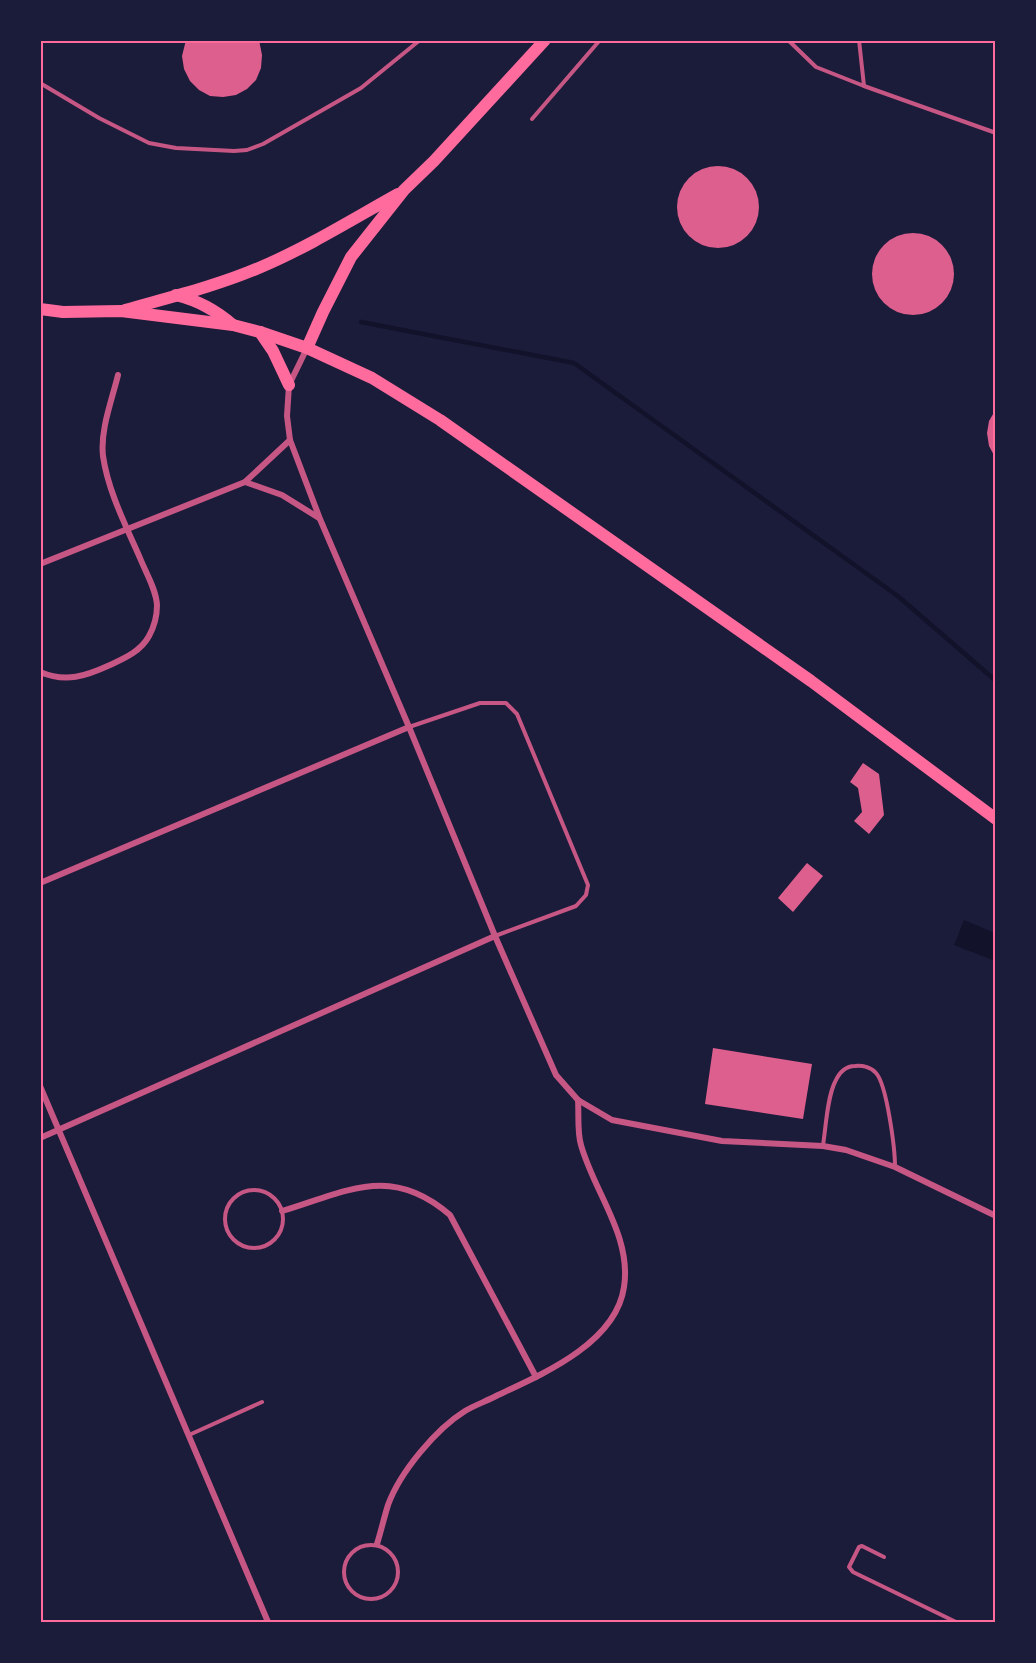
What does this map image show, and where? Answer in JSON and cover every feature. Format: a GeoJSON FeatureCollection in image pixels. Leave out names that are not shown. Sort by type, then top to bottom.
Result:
{"type":"FeatureCollection","features":[{"type":"Feature","properties":{"kind":"main road"},"geometry":{"type":"LineString","coordinates":[[307,348],[351,257],[404,190],[434,161],[545,40]]}},
{"type":"Feature","properties":{"kind":"main road"},"geometry":{"type":"LineString","coordinates":[[121,311],[229,279],[281,258],[404,190]]}},
{"type":"Feature","properties":{"kind":"main road"},"geometry":{"type":"LineString","coordinates":[[176,295],[205,305],[232,325]]}},
{"type":"Feature","properties":{"kind":"main road"},"geometry":{"type":"LineString","coordinates":[[40,309],[63,312],[121,311],[232,325],[307,348],[372,378],[450,427],[812,681],[996,819]]}},
{"type":"Feature","properties":{"kind":"main road"},"geometry":{"type":"LineString","coordinates":[[260,332],[273,351],[289,385]]}},
{"type":"Feature","properties":{"kind":"street"},"geometry":{"type":"LineString","coordinates":[[307,348],[289,385],[287,416],[290,440],[320,519],[495,936],[556,1075],[578,1100],[612,1120],[722,1141],[823,1146],[846,1150],[895,1167],[995,1214]]}},
{"type":"Feature","properties":{"kind":"street"},"geometry":{"type":"LineString","coordinates":[[40,672],[65,679],[80,677],[126,657],[140,648],[150,636],[156,621],[157,605],[153,588],[127,529],[107,475],[103,453],[118,375]]}},
{"type":"Feature","properties":{"kind":"street"},"geometry":{"type":"LineString","coordinates":[[40,564],[245,482],[290,440]]}},
{"type":"Feature","properties":{"kind":"street"},"geometry":{"type":"LineString","coordinates":[[245,482],[282,495],[320,519]]}},
{"type":"Feature","properties":{"kind":"street"},"geometry":{"type":"LineString","coordinates":[[40,883],[409,727]]}},
{"type":"Feature","properties":{"kind":"street"},"geometry":{"type":"LineString","coordinates":[[40,1138],[495,936]]}},
{"type":"Feature","properties":{"kind":"street"},"geometry":{"type":"LineString","coordinates":[[40,1086],[268,1623]]}},
{"type":"Feature","properties":{"kind":"street"},"geometry":{"type":"LineString","coordinates":[[377,1545],[389,1503],[401,1481],[420,1453],[441,1431],[465,1411],[536,1377],[580,1350],[601,1333],[616,1312],[624,1288],[625,1263],[620,1238],[580,1144],[578,1100]]}},
{"type":"Feature","properties":{"kind":"street"},"geometry":{"type":"LineString","coordinates":[[282,1211],[362,1187],[382,1185],[404,1188],[435,1202],[450,1215],[536,1377]]}},
{"type":"Feature","properties":{"kind":"lane"},"geometry":{"type":"LineString","coordinates":[[40,83],[99,118],[149,143],[176,148],[247,150],[263,144],[361,88],[420,40]]}},
{"type":"Feature","properties":{"kind":"lane"},"geometry":{"type":"LineString","coordinates":[[532,119],[600,40]]}},
{"type":"Feature","properties":{"kind":"lane"},"geometry":{"type":"LineString","coordinates":[[788,40],[816,67],[996,133]]}},
{"type":"Feature","properties":{"kind":"lane"},"geometry":{"type":"LineString","coordinates":[[859,40],[864,86]]}},
{"type":"Feature","properties":{"kind":"lane"},"geometry":{"type":"LineString","coordinates":[[409,727],[480,703],[506,704],[517,714],[584,874],[588,885],[586,895],[576,906],[495,936]]}},
{"type":"Feature","properties":{"kind":"lane"},"geometry":{"type":"LineString","coordinates":[[823,1146],[833,1085],[838,1076],[851,1066],[868,1068],[876,1072],[882,1083],[894,1147],[895,1167]]}},
{"type":"Feature","properties":{"kind":"lane"},"geometry":{"type":"LineString","coordinates":[[254,1190],[272,1196],[282,1211],[284,1221],[281,1231],[268,1246],[248,1249],[239,1245],[226,1230],[226,1210],[230,1202],[245,1191],[254,1190]]}},
{"type":"Feature","properties":{"kind":"lane"},"geometry":{"type":"LineString","coordinates":[[188,1436],[262,1402]]}},
{"type":"Feature","properties":{"kind":"lane"},"geometry":{"type":"LineString","coordinates":[[377,1545],[386,1548],[393,1555],[399,1573],[392,1590],[384,1596],[366,1599],[357,1596],[346,1583],[344,1566],[347,1557],[360,1546],[377,1545]]}},
{"type":"Feature","properties":{"kind":"lane"},"geometry":{"type":"LineString","coordinates":[[884,1557],[862,1546],[859,1547],[849,1567],[853,1572],[956,1623]]}},
{"type":"Feature","properties":{"kind":"shaded area"},"geometry":{"type":"Polygon","coordinates":[[[964,920],[995,933],[995,961],[954,945],[964,920]]]}},
{"type":"Feature","properties":{"kind":"building"},"geometry":{"type":"Polygon","coordinates":[[[186,40],[259,40],[262,55],[261,68],[256,80],[236,95],[210,96],[199,90],[190,81],[184,69],[182,56],[186,40]]]}},
{"type":"Feature","properties":{"kind":"building"},"geometry":{"type":"Polygon","coordinates":[[[718,166],[734,169],[747,178],[756,191],[759,207],[756,223],[747,236],[734,245],[718,248],[702,245],[689,236],[680,223],[677,207],[680,191],[689,178],[702,169],[718,166]]]}},
{"type":"Feature","properties":{"kind":"building"},"geometry":{"type":"Polygon","coordinates":[[[913,233],[929,236],[942,245],[951,258],[954,274],[951,290],[942,303],[929,312],[913,315],[897,312],[884,303],[875,290],[872,274],[875,258],[884,245],[897,236],[913,233]]]}},
{"type":"Feature","properties":{"kind":"building"},"geometry":{"type":"Polygon","coordinates":[[[996,409],[996,459],[989,446],[987,433],[989,421],[996,409]]]}},
{"type":"Feature","properties":{"kind":"building"},"geometry":{"type":"Polygon","coordinates":[[[863,763],[879,774],[884,815],[869,834],[854,821],[862,812],[858,788],[850,782],[863,763]]]}},
{"type":"Feature","properties":{"kind":"building"},"geometry":{"type":"Polygon","coordinates":[[[807,863],[823,876],[793,912],[778,898],[807,863]]]}},
{"type":"Feature","properties":{"kind":"building"},"geometry":{"type":"Polygon","coordinates":[[[713,1048],[812,1064],[803,1119],[705,1104],[713,1048]]]}},
{"type":"Feature","properties":{"kind":"waterway"},"geometry":{"type":"LineString","coordinates":[[361,322],[574,363],[899,597],[996,681]]}}]}
